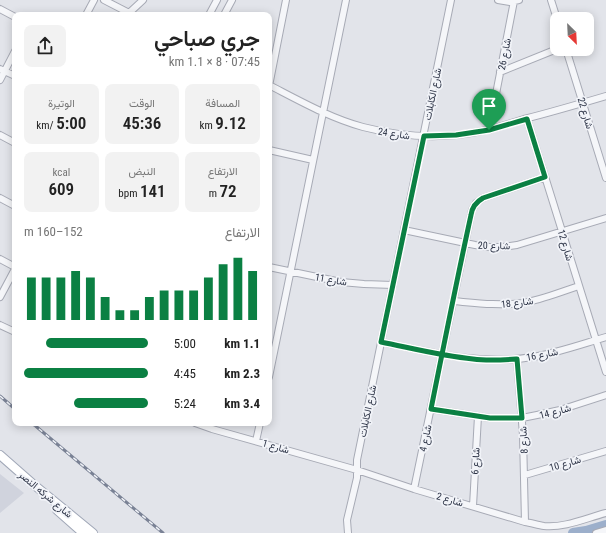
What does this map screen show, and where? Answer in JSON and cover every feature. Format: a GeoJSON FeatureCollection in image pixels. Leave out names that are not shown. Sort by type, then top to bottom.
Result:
{"type":"FeatureCollection","features":[{"type":"Feature","properties":{"kind":"main road","name":"شارع شركه النصر"},"geometry":{"type":"LineString","coordinates":[[0,454],[83,533]]}},
{"type":"Feature","properties":{"kind":"main road","name":"شارع شركه النصر"},"geometry":{"type":"LineString","coordinates":[[0,461],[93,533]]}},
{"type":"Feature","properties":{"kind":"street"},"geometry":{"type":"LineString","coordinates":[[88,12],[94,0]]}},
{"type":"Feature","properties":{"kind":"street"},"geometry":{"type":"LineString","coordinates":[[104,0],[127,12]]}},
{"type":"Feature","properties":{"kind":"street"},"geometry":{"type":"LineString","coordinates":[[133,12],[143,0]]}},
{"type":"Feature","properties":{"kind":"street"},"geometry":{"type":"LineString","coordinates":[[211,12],[217,0]]}},
{"type":"Feature","properties":{"kind":"street"},"geometry":{"type":"LineString","coordinates":[[226,12],[232,0]]}},
{"type":"Feature","properties":{"kind":"street"},"geometry":{"type":"LineString","coordinates":[[272,71],[286,0]]}},
{"type":"Feature","properties":{"kind":"street"},"geometry":{"type":"LineString","coordinates":[[272,362],[346,0]]}},
{"type":"Feature","properties":{"kind":"street","name":"شارع الكابلات"},"geometry":{"type":"LineString","coordinates":[[357,470],[356,460],[451,0]]}},
{"type":"Feature","properties":{"kind":"street"},"geometry":{"type":"LineString","coordinates":[[498,0],[517,1]]}},
{"type":"Feature","properties":{"kind":"street"},"geometry":{"type":"LineString","coordinates":[[551,0],[555,12]]}},
{"type":"Feature","properties":{"kind":"street","name":"شارع 26"},"geometry":{"type":"LineString","coordinates":[[489,130],[500,72],[517,1]]}},
{"type":"Feature","properties":{"kind":"street"},"geometry":{"type":"LineString","coordinates":[[0,9],[12,15]]}},
{"type":"Feature","properties":{"kind":"street"},"geometry":{"type":"LineString","coordinates":[[500,72],[550,52]]}},
{"type":"Feature","properties":{"kind":"street"},"geometry":{"type":"LineString","coordinates":[[0,80],[2,70],[12,55]]}},
{"type":"Feature","properties":{"kind":"street","name":"شارع 22"},"geometry":{"type":"LineString","coordinates":[[568,56],[606,178]]}},
{"type":"Feature","properties":{"kind":"street"},"geometry":{"type":"LineString","coordinates":[[2,70],[12,75]]}},
{"type":"Feature","properties":{"kind":"street","name":"شارع 24"},"geometry":{"type":"LineString","coordinates":[[272,87],[323,112],[362,127],[382,132],[424,136],[456,135],[489,130],[606,96]]}},
{"type":"Feature","properties":{"kind":"street","name":"شارع 12"},"geometry":{"type":"LineString","coordinates":[[527,119],[606,372]]}},
{"type":"Feature","properties":{"kind":"street"},"geometry":{"type":"LineString","coordinates":[[0,135],[12,141]]}},
{"type":"Feature","properties":{"kind":"street"},"geometry":{"type":"LineString","coordinates":[[272,151],[313,160]]}},
{"type":"Feature","properties":{"kind":"street","name":"شارع 4"},"geometry":{"type":"LineString","coordinates":[[414,489],[472,210],[479,200],[483,198],[545,177]]}},
{"type":"Feature","properties":{"kind":"street"},"geometry":{"type":"LineString","coordinates":[[0,198],[12,204]]}},
{"type":"Feature","properties":{"kind":"street","name":"شارع 20"},"geometry":{"type":"LineString","coordinates":[[404,230],[465,243],[489,247],[503,247],[517,245],[606,218]]}},
{"type":"Feature","properties":{"kind":"street"},"geometry":{"type":"LineString","coordinates":[[0,259],[12,266]]}},
{"type":"Feature","properties":{"kind":"street","name":"شارع 11"},"geometry":{"type":"LineString","coordinates":[[272,268],[341,282],[393,285]]}},
{"type":"Feature","properties":{"kind":"street"},"geometry":{"type":"LineString","coordinates":[[0,297],[12,274]]}},
{"type":"Feature","properties":{"kind":"street","name":"شارع 18"},"geometry":{"type":"LineString","coordinates":[[453,301],[495,304],[522,303],[579,286]]}},
{"type":"Feature","properties":{"kind":"street"},"geometry":{"type":"LineString","coordinates":[[0,325],[12,331]]}},
{"type":"Feature","properties":{"kind":"street","name":"شارع 16"},"geometry":{"type":"LineString","coordinates":[[381,342],[458,358],[502,360],[546,355],[606,337]]}},
{"type":"Feature","properties":{"kind":"street","name":"شارع 8"},"geometry":{"type":"LineString","coordinates":[[517,359],[525,475],[525,522]]}},
{"type":"Feature","properties":{"kind":"street","name":"شارع 14"},"geometry":{"type":"LineString","coordinates":[[431,409],[490,418],[522,418],[549,413],[606,395]]}},
{"type":"Feature","properties":{"kind":"street","name":"شارع 6"},"geometry":{"type":"LineString","coordinates":[[473,506],[478,416]]}},
{"type":"Feature","properties":{"kind":"street","name":"شارع 1"},"geometry":{"type":"LineString","coordinates":[[204,426],[357,470]]}},
{"type":"Feature","properties":{"kind":"street"},"geometry":{"type":"LineString","coordinates":[[256,441],[259,426]]}},
{"type":"Feature","properties":{"kind":"street","name":"شارع 10"},"geometry":{"type":"LineString","coordinates":[[525,475],[606,451]]}},
{"type":"Feature","properties":{"kind":"street"},"geometry":{"type":"LineString","coordinates":[[347,530],[346,520],[357,478],[357,470]]}},
{"type":"Feature","properties":{"kind":"street","name":"شارع 2"},"geometry":{"type":"LineString","coordinates":[[357,470],[414,489],[525,522],[544,526],[557,526],[571,523],[606,512]]}},
{"type":"Feature","properties":{"kind":"street"},"geometry":{"type":"LineString","coordinates":[[596,533],[606,530]]}},
{"type":"Feature","properties":{"kind":"shaded area"},"geometry":{"type":"Polygon","coordinates":[[[0,474],[24,493],[0,513],[0,474]]]}},
{"type":"Feature","properties":{"kind":"waterway"},"geometry":{"type":"LineString","coordinates":[[573,533],[606,525]]}},
{"type":"Feature","properties":{"kind":"railway"},"geometry":{"type":"LineString","coordinates":[[0,396],[12,406]]}},
{"type":"Feature","properties":{"kind":"railway"},"geometry":{"type":"LineString","coordinates":[[36,426],[163,533]]}},
{"type":"Feature","properties":{"kind":"route"},"geometry":{"type":"LineString","coordinates":[[489,130],[456,135],[424,136],[381,342],[442,354],[458,358],[488,360],[517,359],[522,418],[490,418],[431,409],[442,354],[472,210],[476,203],[483,198],[545,177],[527,119],[489,130]]}}]}
